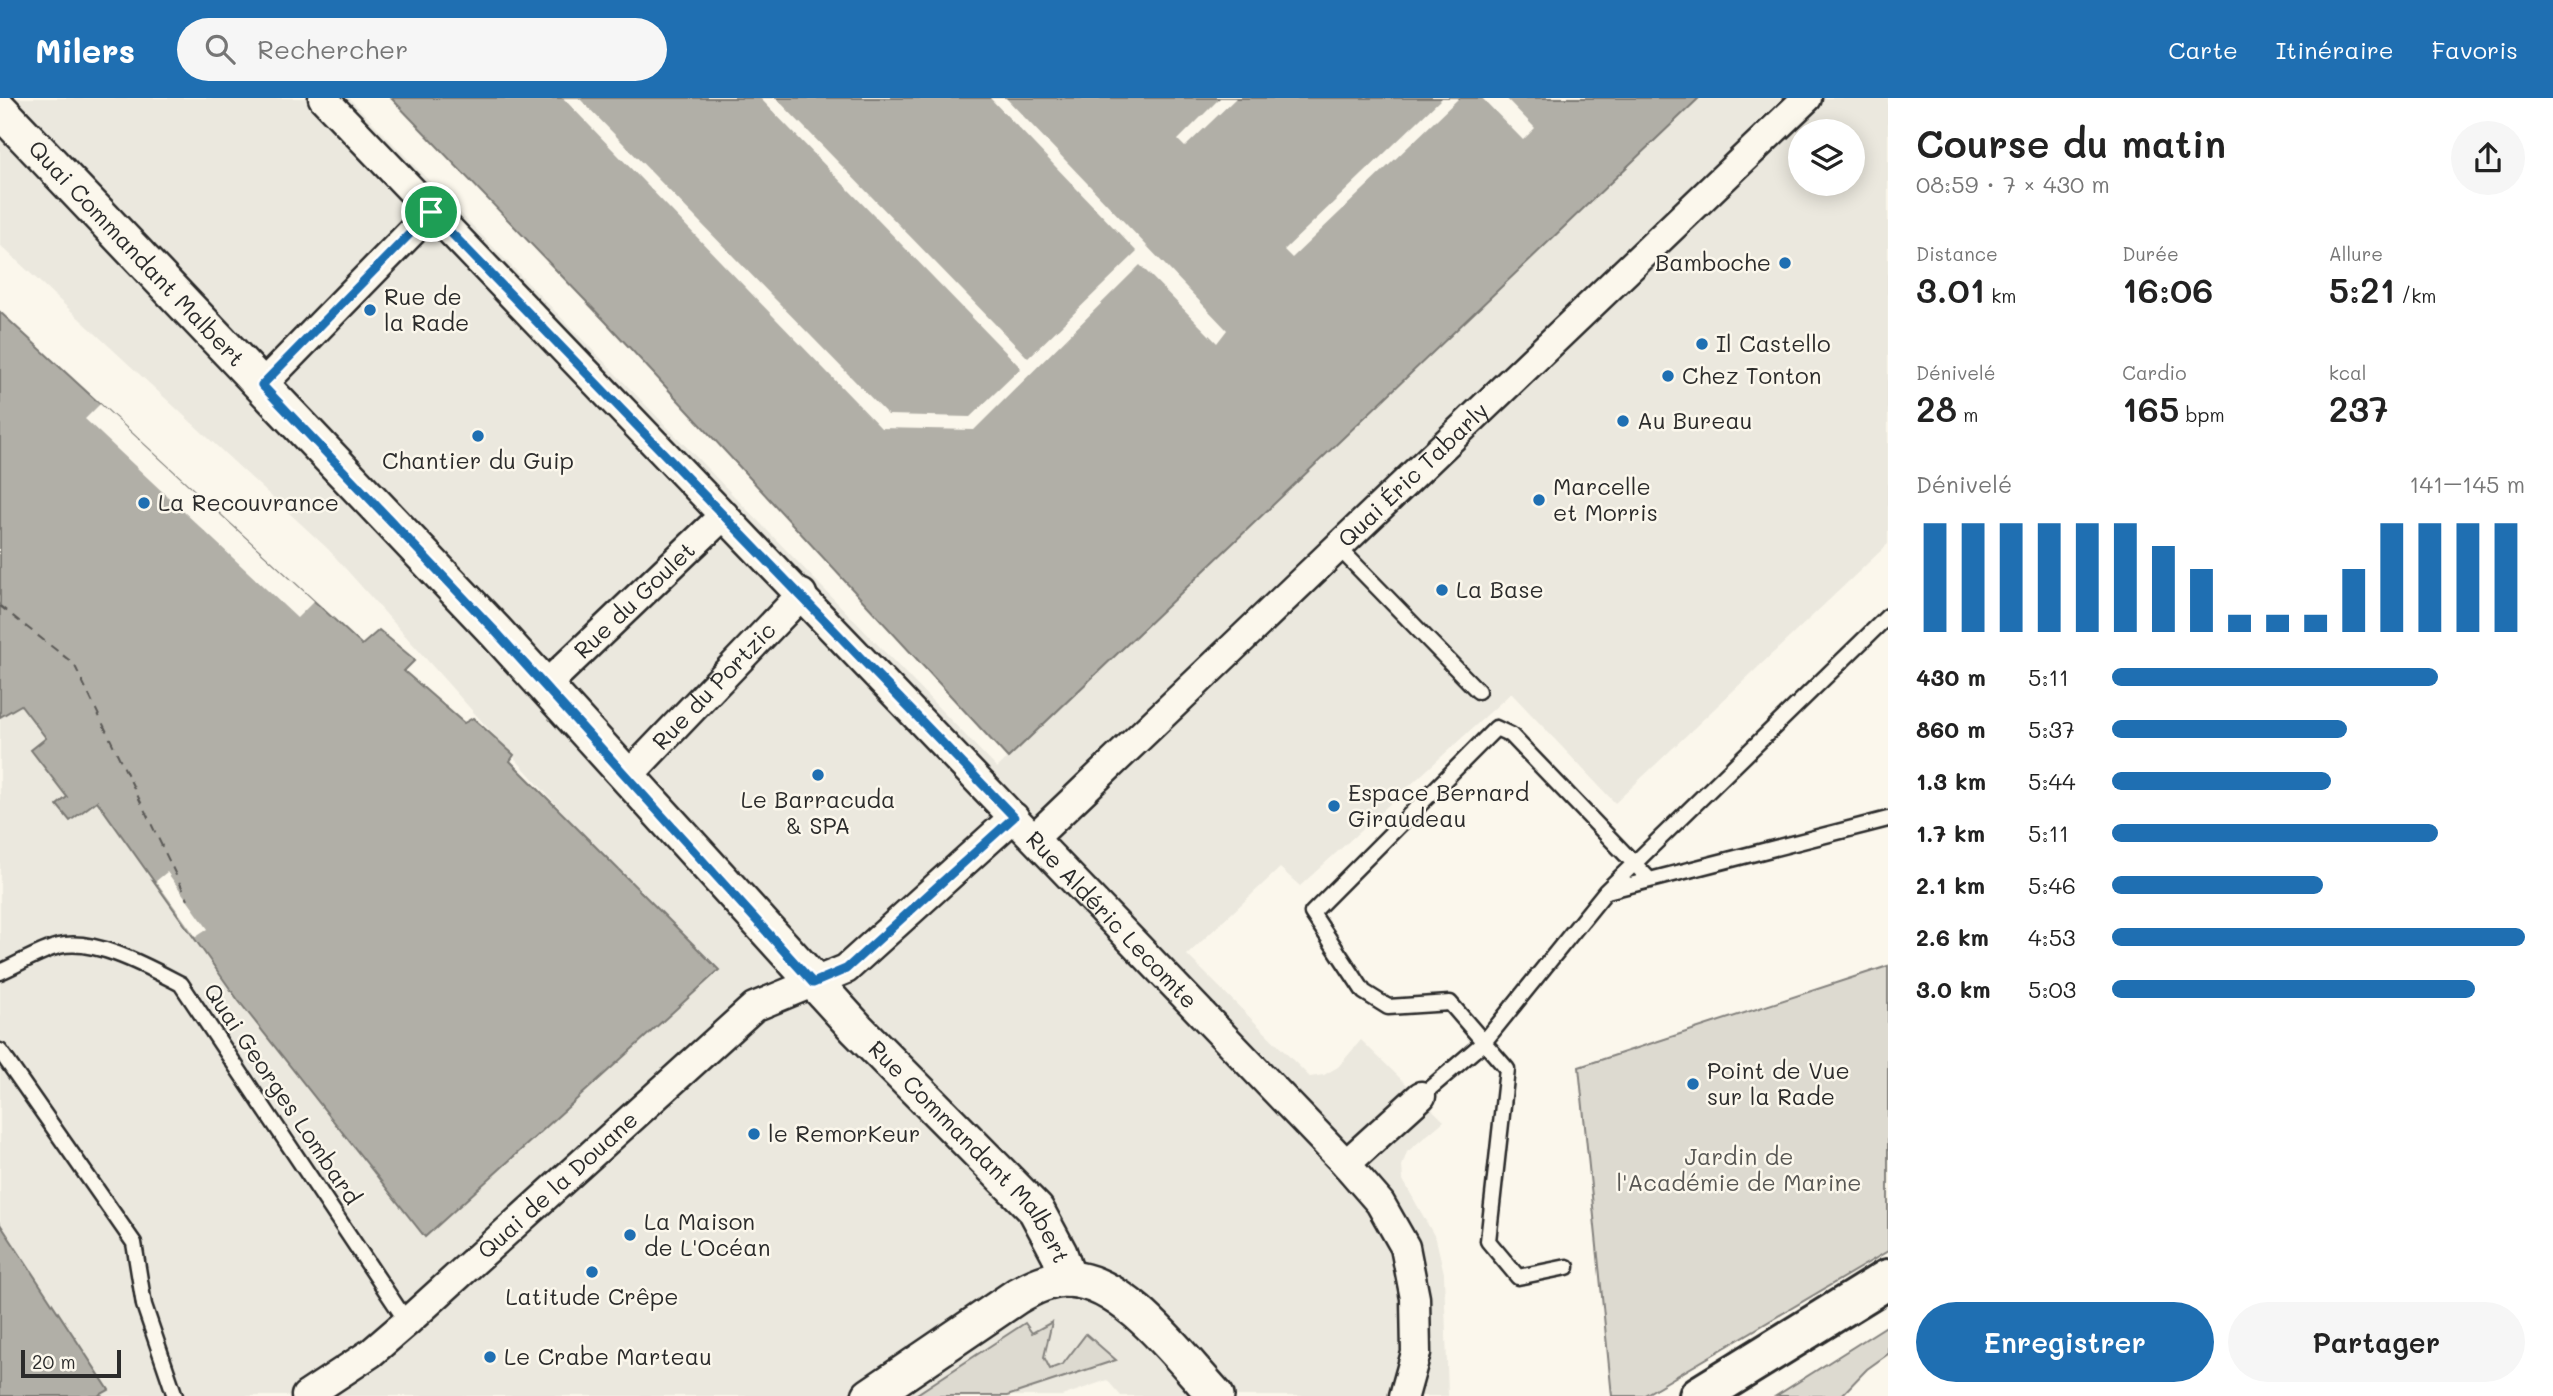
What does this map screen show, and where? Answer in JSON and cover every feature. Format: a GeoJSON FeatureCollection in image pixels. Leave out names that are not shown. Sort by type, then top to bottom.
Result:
{"type":"FeatureCollection","features":[{"type":"Feature","properties":{"kind":"main road"},"geometry":{"type":"LineString","coordinates":[[1699,1396],[1888,1279]]}},
{"type":"Feature","properties":{"kind":"street","name":"Rue Aldéric Lecomte"},"geometry":{"type":"LineString","coordinates":[[323,98],[802,594],[1346,1164],[1380,1203],[1405,1247],[1415,1298],[1416,1353],[1404,1396]]}},
{"type":"Feature","properties":{"kind":"street","name":"Quai Éric Tabarly"},"geometry":{"type":"LineString","coordinates":[[1034,838],[1800,105]]}},
{"type":"Feature","properties":{"kind":"street","name":"Quai Commandant Malbert"},"geometry":{"type":"LineString","coordinates":[[0,110],[545,687],[813,983]]}},
{"type":"Feature","properties":{"kind":"street"},"geometry":{"type":"LineString","coordinates":[[262,385],[431,212]]}},
{"type":"Feature","properties":{"kind":"street","name":"Rue du Goulet"},"geometry":{"type":"LineString","coordinates":[[545,687],[724,514]]}},
{"type":"Feature","properties":{"kind":"street","name":"Rue du Portzic"},"geometry":{"type":"LineString","coordinates":[[627,777],[802,594]]}},
{"type":"Feature","properties":{"kind":"street","name":"Quai de la Douane"},"geometry":{"type":"LineString","coordinates":[[306,1396],[344,1386],[371,1353],[754,1007],[846,969],[1014,817]]}},
{"type":"Feature","properties":{"kind":"street","name":"Rue Commandant Malbert"},"geometry":{"type":"LineString","coordinates":[[813,983],[1036,1210],[1059,1253],[1068,1279],[1097,1286],[1125,1303],[1216,1396]]}},
{"type":"Feature","properties":{"kind":"street"},"geometry":{"type":"LineString","coordinates":[[1346,1164],[1421,1096]]}},
{"type":"Feature","properties":{"kind":"street"},"geometry":{"type":"LineString","coordinates":[[870,1396],[1017,1296],[1038,1284],[1068,1279]]}},
{"type":"Feature","properties":{"kind":"lane"},"geometry":{"type":"LineString","coordinates":[[1338,547],[1478,691]]}},
{"type":"Feature","properties":{"kind":"lane"},"geometry":{"type":"LineString","coordinates":[[1421,1096],[1483,1042],[1606,891],[1888,616]]}},
{"type":"Feature","properties":{"kind":"lane"},"geometry":{"type":"LineString","coordinates":[[1567,1267],[1518,1277],[1488,1241],[1507,1069],[1450,1003],[1388,1007],[1364,992],[1312,913],[1496,728],[1511,735],[1650,880]]}},
{"type":"Feature","properties":{"kind":"lane"},"geometry":{"type":"LineString","coordinates":[[1606,891],[1888,819]]}},
{"type":"Feature","properties":{"kind":"lane","name":"Quai Georges Lombard"},"geometry":{"type":"LineString","coordinates":[[0,972],[60,945],[88,947],[128,958],[181,984],[407,1322]]}},
{"type":"Feature","properties":{"kind":"lane"},"geometry":{"type":"LineString","coordinates":[[0,1051],[134,1243],[144,1305],[175,1396]]}},
{"type":"Feature","properties":{"kind":"shaded area"},"geometry":{"type":"Polygon","coordinates":[[[0,98],[349,98],[997,768],[1699,98],[1888,98],[1888,544],[1615,803],[1511,693],[1300,886],[1280,868],[1187,955],[1310,1077],[1324,1075],[1338,1067],[1361,1040],[1444,1121],[1407,1152],[1402,1166],[1403,1180],[1436,1239],[1444,1273],[1448,1396],[1121,1396],[1107,1380],[1062,1396],[98,1396],[108,1390],[0,1224],[0,717],[21,705],[46,738],[31,750],[68,797],[58,805],[70,821],[97,800],[238,1000],[424,1237],[719,970],[577,828],[328,549],[0,245],[0,98]]]}},
{"type":"Feature","properties":{"kind":"shaded area"},"geometry":{"type":"Polygon","coordinates":[[[391,98],[1699,98],[1008,758],[605,321],[391,98]]]}},
{"type":"Feature","properties":{"kind":"shaded area"},"geometry":{"type":"Polygon","coordinates":[[[0,312],[362,645],[379,630],[415,660],[404,671],[464,723],[473,718],[514,755],[510,761],[719,970],[425,1237],[238,1000],[97,801],[70,821],[57,805],[67,797],[31,750],[46,738],[21,705],[0,717],[0,312]]]}},
{"type":"Feature","properties":{"kind":"shaded area"},"geometry":{"type":"Polygon","coordinates":[[[0,1224],[109,1390],[98,1396],[0,1396],[0,1224]]]}},
{"type":"Feature","properties":{"kind":"green space","name":"Jardin de l'Académie de Marine"},"geometry":{"type":"Polygon","coordinates":[[[1888,966],[1888,1251],[1643,1396],[1612,1396],[1579,1067],[1888,966]]]}},
{"type":"Feature","properties":{"kind":"green space"},"geometry":{"type":"Polygon","coordinates":[[[1052,1322],[1044,1357],[1050,1369],[1063,1364],[1086,1334],[1116,1360],[1007,1396],[914,1396],[1025,1323],[1032,1333],[1052,1322]]]}},
{"type":"Feature","properties":{"kind":"green space"},"geometry":{"type":"Polygon","coordinates":[[[1888,1325],[1888,1354],[1867,1369],[1841,1396],[1776,1396],[1888,1325]]]}},
{"type":"Feature","properties":{"kind":"pier"},"geometry":{"type":"Polygon","coordinates":[[[563,98],[579,98],[888,415],[970,417],[1021,368],[760,98],[776,98],[1028,358],[1137,252],[990,98],[1006,98],[1227,330],[1217,343],[1140,265],[974,430],[881,428],[563,98]]]}},
{"type":"Feature","properties":{"kind":"pier"},"geometry":{"type":"Polygon","coordinates":[[[1220,98],[1236,98],[1185,147],[1178,140],[1220,98]]]}},
{"type":"Feature","properties":{"kind":"pier"},"geometry":{"type":"Polygon","coordinates":[[[1442,98],[1459,98],[1292,258],[1284,250],[1442,98]]]}},
{"type":"Feature","properties":{"kind":"pier"},"geometry":{"type":"Polygon","coordinates":[[[1482,98],[1506,98],[1535,128],[1523,140],[1482,98]]]}},
{"type":"Feature","properties":{"kind":"pier"},"geometry":{"type":"Polygon","coordinates":[[[100,404],[314,601],[297,618],[85,419],[100,404]]]}},
{"type":"Feature","properties":{"kind":"pier"},"geometry":{"type":"Polygon","coordinates":[[[167,872],[208,929],[196,937],[156,881],[167,872]]]}},
{"type":"Feature","properties":{"kind":"ferry route"},"geometry":{"type":"LineString","coordinates":[[0,606],[74,664],[188,900]]}},
{"type":"Feature","properties":{"kind":"place","name":"Bamboche"},"geometry":{"type":"Point","coordinates":[1785,263]}},
{"type":"Feature","properties":{"kind":"place","name":"Rue de la Rade"},"geometry":{"type":"Point","coordinates":[370,310]}},
{"type":"Feature","properties":{"kind":"place","name":"Il Castello"},"geometry":{"type":"Point","coordinates":[1702,344]}},
{"type":"Feature","properties":{"kind":"place","name":"Chez Tonton"},"geometry":{"type":"Point","coordinates":[1668,376]}},
{"type":"Feature","properties":{"kind":"place","name":"Au Bureau"},"geometry":{"type":"Point","coordinates":[1623,421]}},
{"type":"Feature","properties":{"kind":"place","name":"Chantier du Guip"},"geometry":{"type":"Point","coordinates":[478,436]}},
{"type":"Feature","properties":{"kind":"place","name":"Marcelle et Morris"},"geometry":{"type":"Point","coordinates":[1539,500]}},
{"type":"Feature","properties":{"kind":"place","name":"La Recouvrance"},"geometry":{"type":"Point","coordinates":[144,503]}},
{"type":"Feature","properties":{"kind":"place","name":"La Base"},"geometry":{"type":"Point","coordinates":[1442,590]}},
{"type":"Feature","properties":{"kind":"place","name":"Le Barracuda & SPA"},"geometry":{"type":"Point","coordinates":[818,775]}},
{"type":"Feature","properties":{"kind":"place","name":"Espace Bernard Giraudeau"},"geometry":{"type":"Point","coordinates":[1334,806]}},
{"type":"Feature","properties":{"kind":"place","name":"Point de Vue sur la Rade"},"geometry":{"type":"Point","coordinates":[1693,1084]}},
{"type":"Feature","properties":{"kind":"place","name":"le RemorKeur"},"geometry":{"type":"Point","coordinates":[754,1134]}},
{"type":"Feature","properties":{"kind":"place","name":"La Maison de L'Océan"},"geometry":{"type":"Point","coordinates":[630,1235]}},
{"type":"Feature","properties":{"kind":"place","name":"Latitude Crêpe"},"geometry":{"type":"Point","coordinates":[592,1272]}},
{"type":"Feature","properties":{"kind":"place","name":"Le Crabe Marteau"},"geometry":{"type":"Point","coordinates":[490,1357]}},
{"type":"Feature","properties":{"kind":"route"},"geometry":{"type":"LineString","coordinates":[[431,212],[1014,817],[846,969],[813,983],[496,632],[262,385],[431,212]]}}]}
